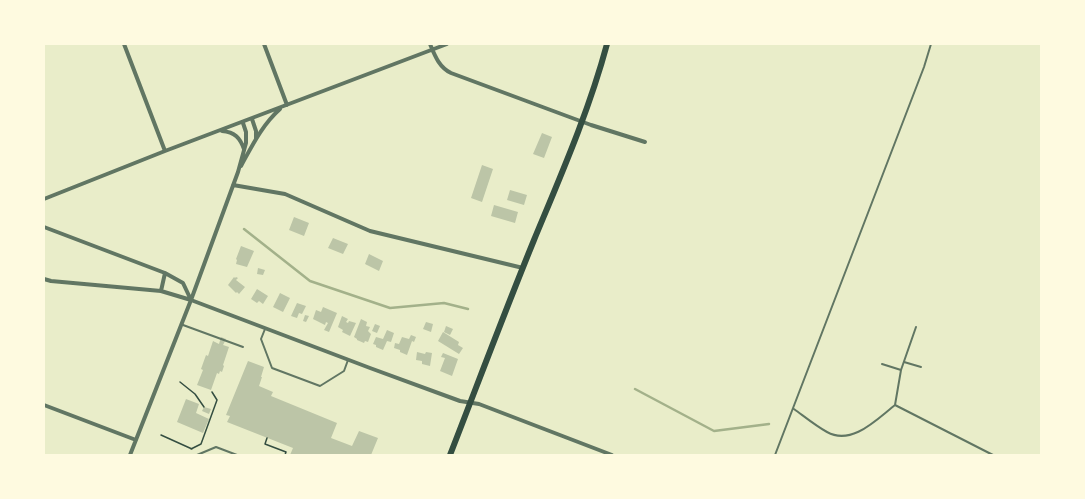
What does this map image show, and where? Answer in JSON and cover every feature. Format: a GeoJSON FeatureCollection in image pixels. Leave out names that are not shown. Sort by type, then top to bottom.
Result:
{"type":"FeatureCollection","features":[{"type":"Feature","properties":{"kind":"main road"},"geometry":{"type":"LineString","coordinates":[[450,455],[582,122],[600,71],[607,44]]}},
{"type":"Feature","properties":{"kind":"street"},"geometry":{"type":"LineString","coordinates":[[124,44],[165,151]]}},
{"type":"Feature","properties":{"kind":"street"},"geometry":{"type":"LineString","coordinates":[[264,44],[287,105]]}},
{"type":"Feature","properties":{"kind":"street"},"geometry":{"type":"LineString","coordinates":[[430,44],[440,65],[451,74],[582,122],[645,142]]}},
{"type":"Feature","properties":{"kind":"street"},"geometry":{"type":"LineString","coordinates":[[44,199],[165,151],[447,44]]}},
{"type":"Feature","properties":{"kind":"street"},"geometry":{"type":"LineString","coordinates":[[238,172],[268,120],[282,107]]}},
{"type":"Feature","properties":{"kind":"street"},"geometry":{"type":"LineString","coordinates":[[252,119],[256,131],[255,141]]}},
{"type":"Feature","properties":{"kind":"street"},"geometry":{"type":"LineString","coordinates":[[130,455],[182,324],[238,172],[246,137],[242,122]]}},
{"type":"Feature","properties":{"kind":"street"},"geometry":{"type":"LineString","coordinates":[[221,130],[235,134],[240,140],[244,150]]}},
{"type":"Feature","properties":{"kind":"street"},"geometry":{"type":"LineString","coordinates":[[233,185],[284,194],[370,231],[523,268]]}},
{"type":"Feature","properties":{"kind":"street"},"geometry":{"type":"LineString","coordinates":[[44,226],[165,273],[182,283],[191,300]]}},
{"type":"Feature","properties":{"kind":"street"},"geometry":{"type":"LineString","coordinates":[[161,291],[165,273]]}},
{"type":"Feature","properties":{"kind":"street"},"geometry":{"type":"LineString","coordinates":[[44,278],[51,281],[161,291],[191,300],[348,360],[460,401],[479,404],[612,455]]}},
{"type":"Feature","properties":{"kind":"street"},"geometry":{"type":"LineString","coordinates":[[44,405],[136,440]]}},
{"type":"Feature","properties":{"kind":"lane"},"geometry":{"type":"LineString","coordinates":[[776,455],[924,67],[931,44]]}},
{"type":"Feature","properties":{"kind":"lane"},"geometry":{"type":"LineString","coordinates":[[182,324],[243,347]]}},
{"type":"Feature","properties":{"kind":"lane"},"geometry":{"type":"LineString","coordinates":[[794,409],[829,433],[842,436],[851,435],[866,428],[895,405],[901,370],[916,327]]}},
{"type":"Feature","properties":{"kind":"lane"},"geometry":{"type":"LineString","coordinates":[[266,329],[261,339],[272,368],[320,386],[344,371],[348,360]]}},
{"type":"Feature","properties":{"kind":"lane"},"geometry":{"type":"LineString","coordinates":[[904,362],[921,367]]}},
{"type":"Feature","properties":{"kind":"lane"},"geometry":{"type":"LineString","coordinates":[[882,364],[901,370]]}},
{"type":"Feature","properties":{"kind":"lane"},"geometry":{"type":"LineString","coordinates":[[895,405],[993,455]]}},
{"type":"Feature","properties":{"kind":"lane"},"geometry":{"type":"LineString","coordinates":[[197,455],[216,447],[236,455]]}},
{"type":"Feature","properties":{"kind":"path"},"geometry":{"type":"LineString","coordinates":[[180,382],[195,394],[204,406]]}},
{"type":"Feature","properties":{"kind":"path"},"geometry":{"type":"LineString","coordinates":[[191,449],[201,444],[217,400],[212,392]]}},
{"type":"Feature","properties":{"kind":"path"},"geometry":{"type":"LineString","coordinates":[[161,435],[200,454]]}},
{"type":"Feature","properties":{"kind":"path"},"geometry":{"type":"LineString","coordinates":[[267,438],[265,444],[286,452],[285,455]]}},
{"type":"Feature","properties":{"kind":"building"},"geometry":{"type":"Polygon","coordinates":[[[542,133],[552,137],[544,158],[533,154],[542,133]]]}},
{"type":"Feature","properties":{"kind":"building"},"geometry":{"type":"Polygon","coordinates":[[[482,165],[493,169],[482,202],[471,198],[482,165]]]}},
{"type":"Feature","properties":{"kind":"building"},"geometry":{"type":"Polygon","coordinates":[[[510,190],[527,195],[524,205],[507,200],[510,190]]]}},
{"type":"Feature","properties":{"kind":"building"},"geometry":{"type":"Polygon","coordinates":[[[494,205],[518,212],[515,223],[491,216],[494,205]]]}},
{"type":"Feature","properties":{"kind":"building"},"geometry":{"type":"Polygon","coordinates":[[[294,217],[309,223],[304,236],[289,230],[294,217]]]}},
{"type":"Feature","properties":{"kind":"building"},"geometry":{"type":"Polygon","coordinates":[[[333,238],[348,244],[343,254],[328,248],[333,238]]]}},
{"type":"Feature","properties":{"kind":"building"},"geometry":{"type":"Polygon","coordinates":[[[241,246],[254,251],[247,267],[236,264],[236,259],[241,246]]]}},
{"type":"Feature","properties":{"kind":"building"},"geometry":{"type":"Polygon","coordinates":[[[369,254],[383,261],[379,271],[365,264],[369,254]]]}},
{"type":"Feature","properties":{"kind":"building"},"geometry":{"type":"Polygon","coordinates":[[[258,268],[265,270],[263,275],[257,274],[258,268]]]}},
{"type":"Feature","properties":{"kind":"building"},"geometry":{"type":"Polygon","coordinates":[[[234,277],[238,278],[236,280],[245,287],[239,294],[228,285],[234,277]]]}},
{"type":"Feature","properties":{"kind":"building"},"geometry":{"type":"Polygon","coordinates":[[[257,289],[268,296],[263,304],[259,301],[257,303],[251,299],[257,289]]]}},
{"type":"Feature","properties":{"kind":"building"},"geometry":{"type":"Polygon","coordinates":[[[280,293],[290,298],[283,312],[273,307],[280,293]]]}},
{"type":"Feature","properties":{"kind":"building"},"geometry":{"type":"Polygon","coordinates":[[[297,303],[306,306],[302,314],[299,313],[297,318],[291,316],[297,303]]]}},
{"type":"Feature","properties":{"kind":"building"},"geometry":{"type":"Polygon","coordinates":[[[323,307],[337,313],[329,332],[324,330],[328,323],[326,322],[325,325],[313,319],[316,310],[321,312],[323,307]]]}},
{"type":"Feature","properties":{"kind":"building"},"geometry":{"type":"Polygon","coordinates":[[[305,315],[309,316],[306,322],[303,321],[305,315]]]}},
{"type":"Feature","properties":{"kind":"building"},"geometry":{"type":"Polygon","coordinates":[[[342,316],[348,319],[346,322],[348,323],[349,321],[356,323],[350,336],[342,332],[343,330],[338,327],[342,316]]]}},
{"type":"Feature","properties":{"kind":"building"},"geometry":{"type":"Polygon","coordinates":[[[361,319],[367,322],[366,326],[370,327],[368,331],[371,334],[368,342],[365,341],[364,343],[354,337],[361,319]]]}},
{"type":"Feature","properties":{"kind":"building"},"geometry":{"type":"Polygon","coordinates":[[[426,322],[433,324],[431,332],[423,329],[426,322]]]}},
{"type":"Feature","properties":{"kind":"building"},"geometry":{"type":"Polygon","coordinates":[[[375,324],[380,326],[377,333],[372,331],[375,324]]]}},
{"type":"Feature","properties":{"kind":"building"},"geometry":{"type":"Polygon","coordinates":[[[446,326],[453,329],[450,335],[444,332],[446,326]]]}},
{"type":"Feature","properties":{"kind":"building"},"geometry":{"type":"Polygon","coordinates":[[[387,330],[394,333],[391,342],[387,341],[383,350],[373,344],[376,337],[383,339],[387,330]]]}},
{"type":"Feature","properties":{"kind":"building"},"geometry":{"type":"Polygon","coordinates":[[[443,332],[459,342],[458,345],[463,348],[459,354],[438,341],[443,332]]]}},
{"type":"Feature","properties":{"kind":"building"},"geometry":{"type":"Polygon","coordinates":[[[411,335],[416,337],[414,342],[412,341],[407,355],[394,348],[395,343],[399,344],[402,337],[409,339],[411,335]]]}},
{"type":"Feature","properties":{"kind":"building"},"geometry":{"type":"Polygon","coordinates":[[[221,337],[226,339],[223,345],[229,347],[222,372],[220,371],[219,374],[217,373],[211,390],[197,385],[203,370],[201,369],[206,355],[208,356],[213,341],[219,344],[221,337]]]}},
{"type":"Feature","properties":{"kind":"building"},"geometry":{"type":"Polygon","coordinates":[[[417,352],[425,354],[426,352],[432,353],[430,366],[422,364],[422,361],[416,360],[417,352]]]}},
{"type":"Feature","properties":{"kind":"building"},"geometry":{"type":"Polygon","coordinates":[[[443,353],[458,359],[452,376],[440,371],[445,358],[441,357],[443,353]]]}},
{"type":"Feature","properties":{"kind":"building"},"geometry":{"type":"Polygon","coordinates":[[[248,361],[264,367],[259,386],[273,392],[271,396],[337,423],[331,438],[352,446],[359,431],[378,438],[371,455],[290,455],[293,448],[227,422],[230,416],[226,415],[248,361]]]}},
{"type":"Feature","properties":{"kind":"building"},"geometry":{"type":"Polygon","coordinates":[[[186,399],[199,404],[196,413],[209,419],[203,433],[177,422],[186,399]]]}},
{"type":"Feature","properties":{"kind":"building"},"geometry":{"type":"Polygon","coordinates":[[[204,407],[211,409],[209,414],[202,411],[204,407]]]}},
{"type":"Feature","properties":{"kind":"waterway"},"geometry":{"type":"LineString","coordinates":[[244,229],[310,281],[390,308],[444,303],[468,309]]}},
{"type":"Feature","properties":{"kind":"waterway"},"geometry":{"type":"LineString","coordinates":[[635,389],[714,431],[769,424]]}}]}
